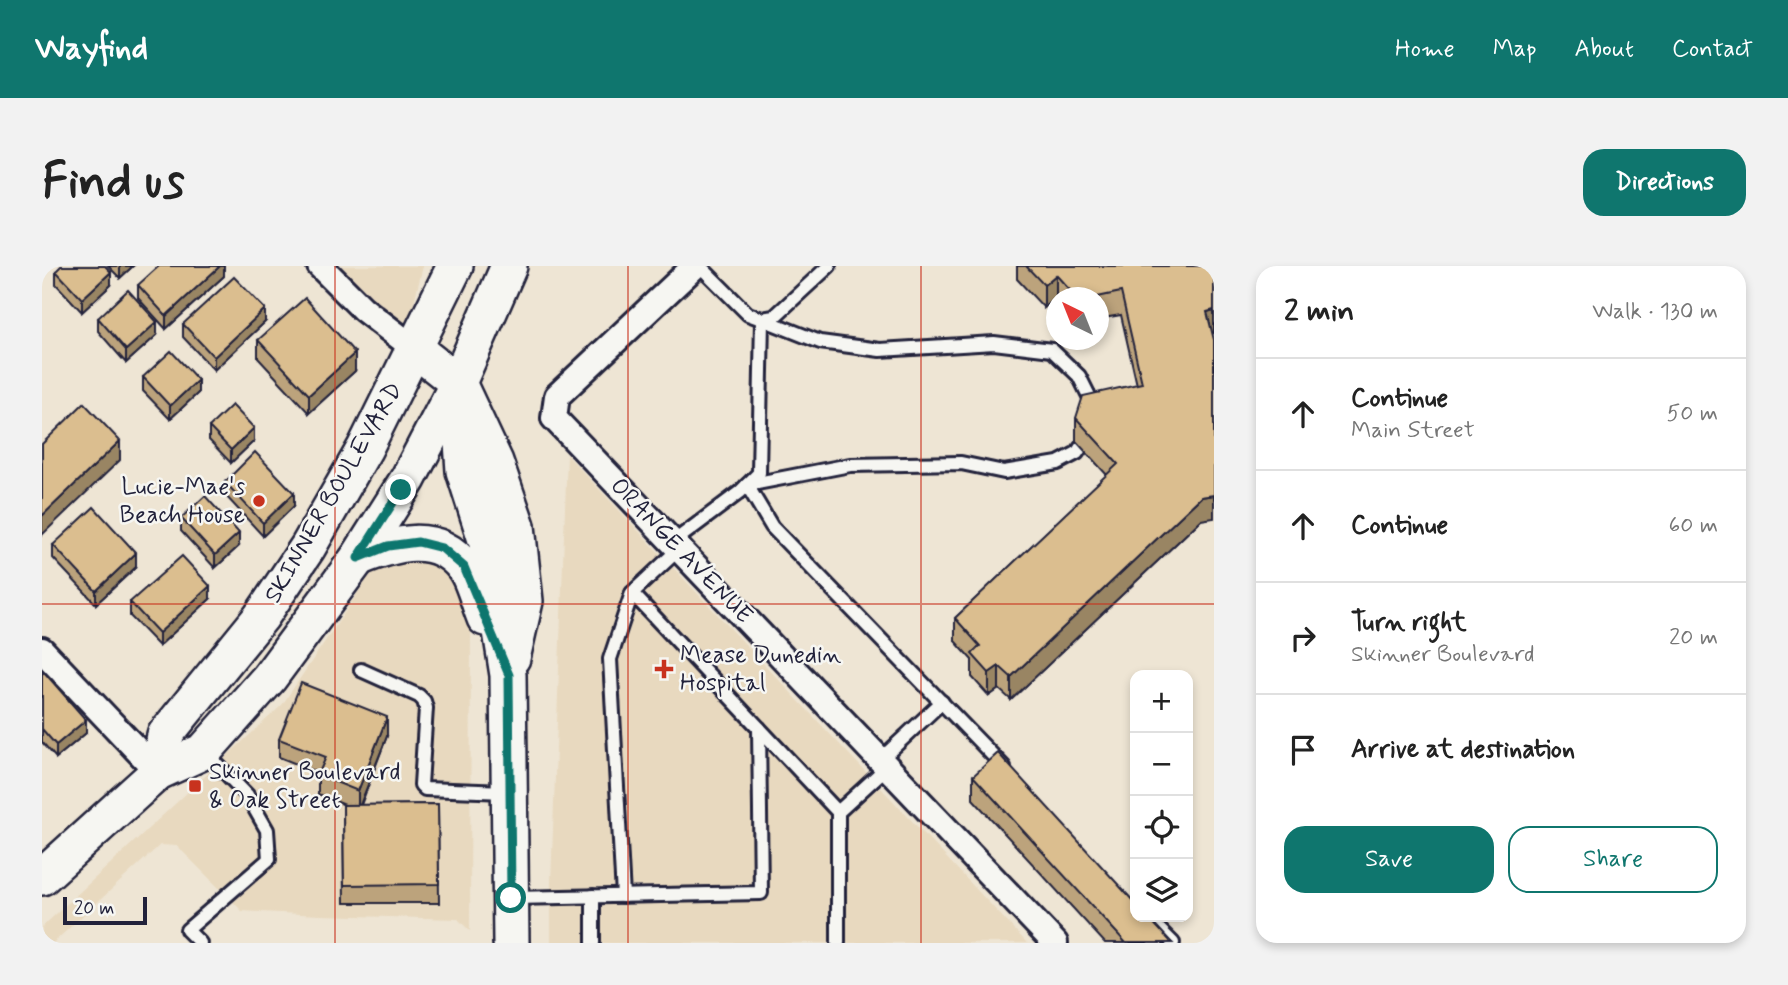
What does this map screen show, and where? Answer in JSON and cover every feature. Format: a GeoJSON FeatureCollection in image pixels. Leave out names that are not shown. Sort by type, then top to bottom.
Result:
{"type":"FeatureCollection","features":[{"type":"Feature","properties":{"kind":"main road","name":"SKINNER BOULEVARD"},"geometry":{"type":"LineString","coordinates":[[158,772],[165,735],[261,617],[309,547],[365,448],[455,266]]}},
{"type":"Feature","properties":{"kind":"main road","name":"SKINNER BOULEVARD"},"geometry":{"type":"LineString","coordinates":[[42,877],[158,772],[204,751],[269,678],[358,558],[408,479],[458,383],[509,266]]}},
{"type":"Feature","properties":{"kind":"main road"},"geometry":{"type":"LineString","coordinates":[[415,349],[458,383],[464,471],[487,543],[509,675],[511,943]]}},
{"type":"Feature","properties":{"kind":"main road"},"geometry":{"type":"LineString","coordinates":[[358,558],[388,546],[418,542],[442,548],[464,567],[509,675]]}},
{"type":"Feature","properties":{"kind":"street"},"geometry":{"type":"LineString","coordinates":[[320,266],[363,309],[415,349]]}},
{"type":"Feature","properties":{"kind":"street","name":"ORANGE AVENUE"},"geometry":{"type":"LineString","coordinates":[[695,266],[557,396],[554,418],[1055,943]]}},
{"type":"Feature","properties":{"kind":"street"},"geometry":{"type":"LineString","coordinates":[[42,650],[158,772]]}},
{"type":"Feature","properties":{"kind":"lane"},"geometry":{"type":"LineString","coordinates":[[700,266],[748,314],[820,342],[880,350],[994,343],[1052,350],[1079,376],[1092,402],[1090,418]]}},
{"type":"Feature","properties":{"kind":"lane"},"geometry":{"type":"LineString","coordinates":[[762,319],[774,317],[829,266]]}},
{"type":"Feature","properties":{"kind":"lane"},"geometry":{"type":"LineString","coordinates":[[623,896],[610,659],[632,593],[676,546],[759,473],[762,319]]}},
{"type":"Feature","properties":{"kind":"lane"},"geometry":{"type":"LineString","coordinates":[[747,485],[850,465],[961,463],[1004,472],[1058,463],[1077,453],[1081,447]]}},
{"type":"Feature","properties":{"kind":"lane"},"geometry":{"type":"LineString","coordinates":[[747,485],[772,527],[1012,775]]}},
{"type":"Feature","properties":{"kind":"lane"},"geometry":{"type":"LineString","coordinates":[[632,593],[838,812],[838,943]]}},
{"type":"Feature","properties":{"kind":"lane"},"geometry":{"type":"LineString","coordinates":[[361,670],[419,696],[424,701],[426,715],[421,785],[425,789],[510,793]]}},
{"type":"Feature","properties":{"kind":"lane"},"geometry":{"type":"LineString","coordinates":[[838,812],[942,702]]}},
{"type":"Feature","properties":{"kind":"lane"},"geometry":{"type":"LineString","coordinates":[[511,898],[761,893],[759,728]]}},
{"type":"Feature","properties":{"kind":"lane"},"geometry":{"type":"LineString","coordinates":[[200,943],[187,930],[268,859],[267,830],[247,795],[204,751]]}},
{"type":"Feature","properties":{"kind":"lane"},"geometry":{"type":"LineString","coordinates":[[593,896],[593,943]]}},
{"type":"Feature","properties":{"kind":"lane"},"geometry":{"type":"LineString","coordinates":[[1152,922],[1173,943]]}},
{"type":"Feature","properties":{"kind":"shaded area"},"geometry":{"type":"Polygon","coordinates":[[[341,266],[423,266],[413,306],[405,323],[373,298],[341,266]]]}},
{"type":"Feature","properties":{"kind":"shaded area","name":"Mease Dunedin Hospital"},"geometry":{"type":"Polygon","coordinates":[[[567,455],[1027,943],[551,943],[567,455]]]}},
{"type":"Feature","properties":{"kind":"shaded area"},"geometry":{"type":"Polygon","coordinates":[[[419,558],[436,562],[452,575],[471,623],[470,931],[458,919],[242,911],[177,846],[160,845],[53,943],[42,943],[42,927],[282,705],[374,569],[419,558]]]}},
{"type":"Feature","properties":{"kind":"building"},"geometry":{"type":"Polygon","coordinates":[[[61,266],[105,266],[111,272],[82,299],[56,271],[61,266]]]}},
{"type":"Feature","properties":{"kind":"building"},"geometry":{"type":"Polygon","coordinates":[[[159,266],[220,266],[166,316],[138,285],[159,266]]]}},
{"type":"Feature","properties":{"kind":"building"},"geometry":{"type":"Polygon","coordinates":[[[1026,266],[1214,266],[1214,310],[1207,312],[1214,340],[1214,495],[1201,497],[1011,677],[999,666],[989,673],[972,654],[980,646],[955,618],[1118,464],[1076,418],[1083,396],[1142,383],[1121,292],[1109,295],[1109,287],[1067,287],[1056,275],[1044,285],[1026,266]]]}},
{"type":"Feature","properties":{"kind":"building"},"geometry":{"type":"Polygon","coordinates":[[[234,277],[265,309],[214,357],[183,324],[234,277]]]}},
{"type":"Feature","properties":{"kind":"building"},"geometry":{"type":"Polygon","coordinates":[[[128,290],[157,322],[126,350],[98,318],[128,290]]]}},
{"type":"Feature","properties":{"kind":"building"},"geometry":{"type":"Polygon","coordinates":[[[305,298],[355,353],[309,395],[258,340],[305,298]]]}},
{"type":"Feature","properties":{"kind":"building"},"geometry":{"type":"Polygon","coordinates":[[[171,351],[198,380],[170,406],[143,377],[171,351]]]}},
{"type":"Feature","properties":{"kind":"building"},"geometry":{"type":"Polygon","coordinates":[[[84,403],[120,441],[42,516],[42,444],[84,403]]]}},
{"type":"Feature","properties":{"kind":"building"},"geometry":{"type":"Polygon","coordinates":[[[232,405],[254,428],[231,450],[209,427],[232,405]]]}},
{"type":"Feature","properties":{"kind":"building","name":"Lucie-Mae's Beach House"},"geometry":{"type":"Polygon","coordinates":[[[255,452],[294,493],[263,523],[225,482],[255,452]]]}},
{"type":"Feature","properties":{"kind":"building"},"geometry":{"type":"Polygon","coordinates":[[[205,496],[239,533],[215,555],[181,518],[205,496]]]}},
{"type":"Feature","properties":{"kind":"building"},"geometry":{"type":"Polygon","coordinates":[[[94,507],[136,553],[96,591],[53,545],[94,507]]]}},
{"type":"Feature","properties":{"kind":"building"},"geometry":{"type":"Polygon","coordinates":[[[182,556],[210,586],[159,633],[130,602],[182,556]]]}},
{"type":"Feature","properties":{"kind":"building"},"geometry":{"type":"Polygon","coordinates":[[[44,672],[86,720],[56,745],[42,729],[44,672]]]}},
{"type":"Feature","properties":{"kind":"building"},"geometry":{"type":"Polygon","coordinates":[[[301,683],[387,717],[358,791],[318,775],[326,757],[279,739],[301,683]]]}},
{"type":"Feature","properties":{"kind":"building"},"geometry":{"type":"Polygon","coordinates":[[[998,753],[1130,898],[1130,922],[1153,922],[1172,943],[1126,943],[973,776],[998,753]]]}},
{"type":"Feature","properties":{"kind":"building"},"geometry":{"type":"Polygon","coordinates":[[[438,804],[439,884],[344,885],[343,805],[438,804]]]}},
{"type":"Feature","properties":{"kind":"place","name":"Lucie-Mae's Beach House"},"geometry":{"type":"Point","coordinates":[259,501]}},
{"type":"Feature","properties":{"kind":"place","name":"Mease Dunedin Hospital"},"geometry":{"type":"Point","coordinates":[664,669]}},
{"type":"Feature","properties":{"kind":"place","name":"Skinner Boulevard & Oak Street"},"geometry":{"type":"Point","coordinates":[195,786]}},
{"type":"Feature","properties":{"kind":"route"},"geometry":{"type":"LineString","coordinates":[[401,490],[358,558],[388,546],[418,542],[442,548],[464,567],[509,675],[511,898]]}}]}
